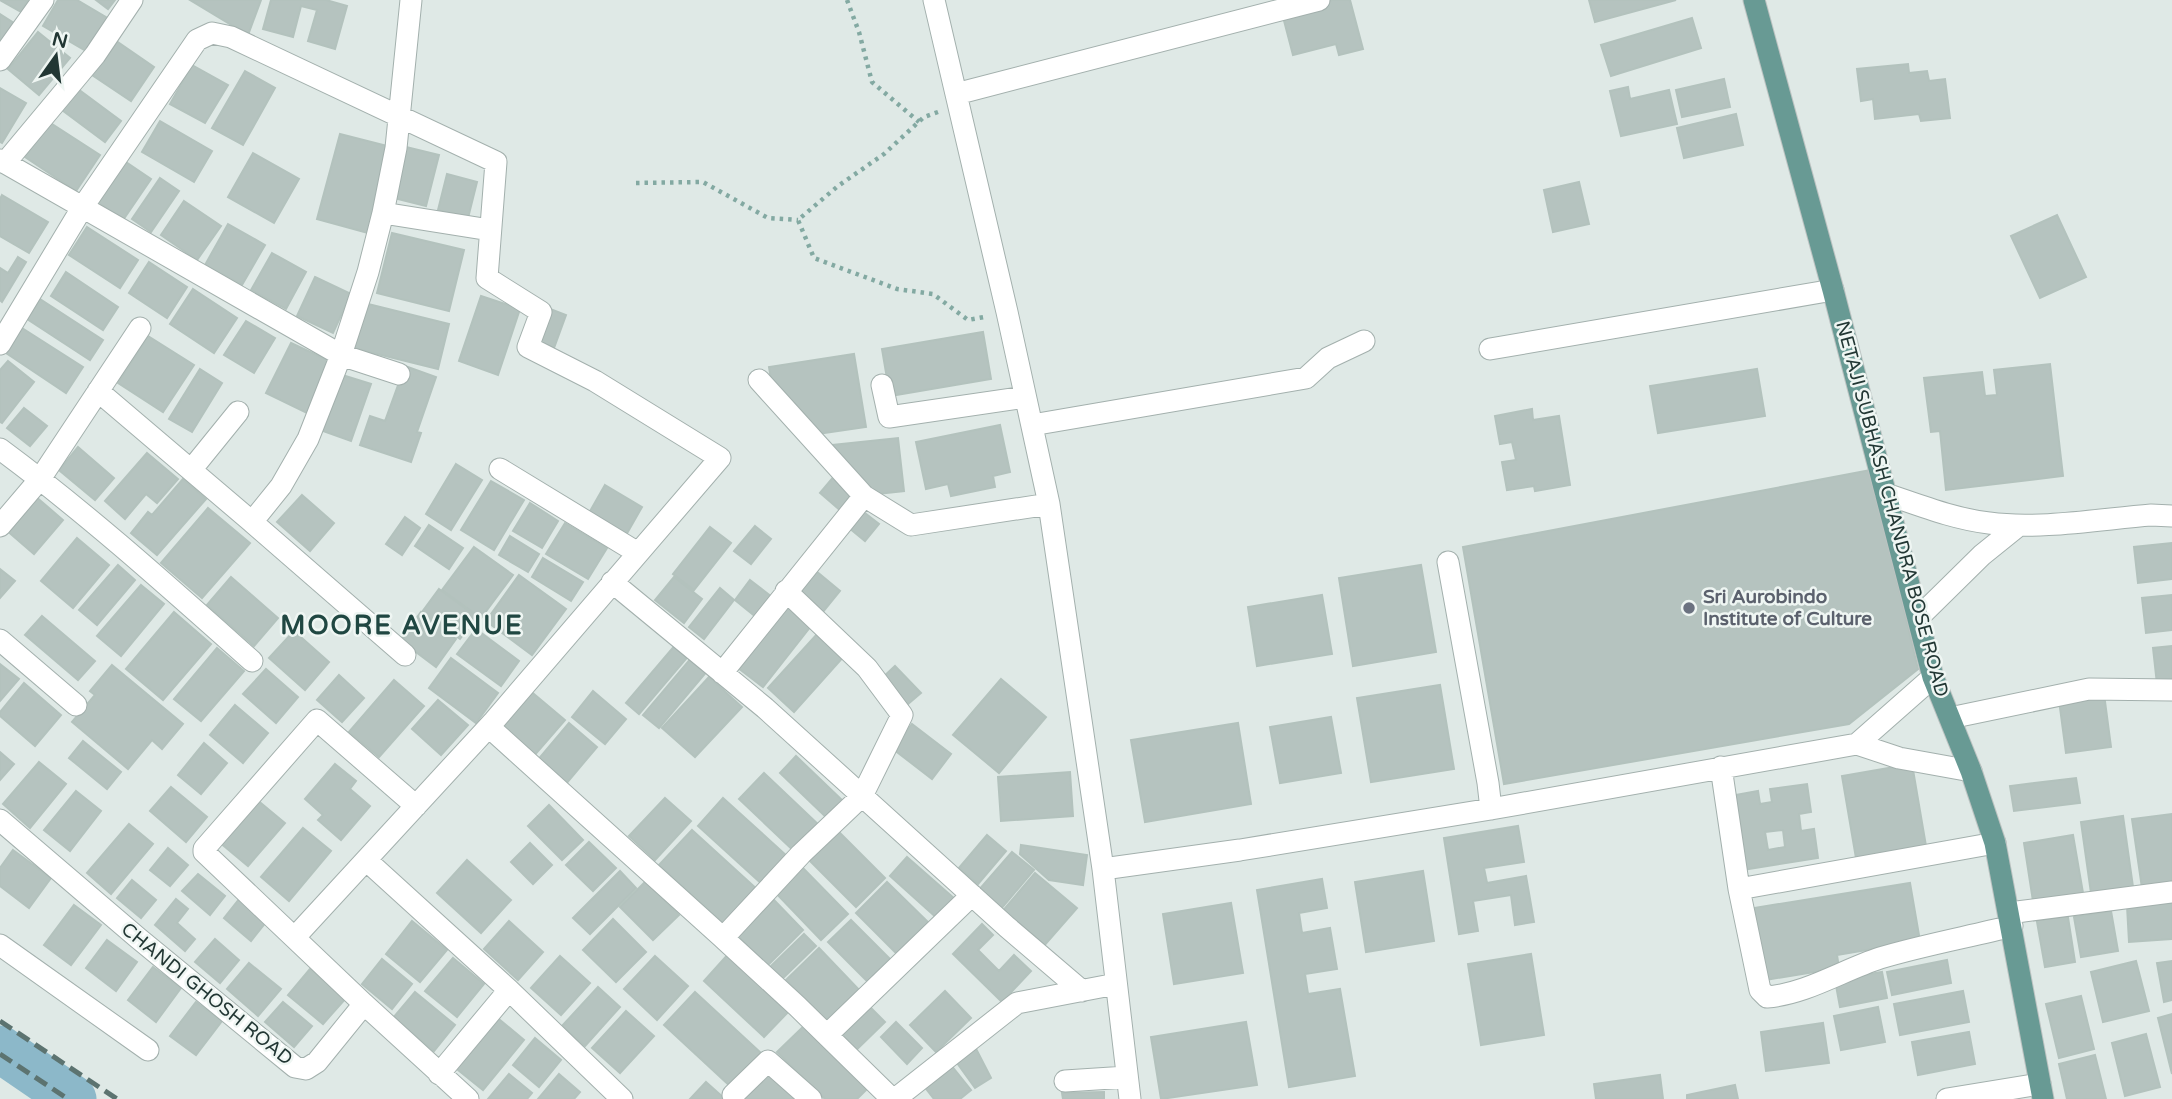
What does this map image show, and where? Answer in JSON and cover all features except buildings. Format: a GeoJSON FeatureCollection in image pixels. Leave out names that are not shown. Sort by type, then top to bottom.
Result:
{"type":"FeatureCollection","features":[{"type":"Feature","properties":{"kind":"main road","name":"NETAJI SUBHASH CHANDRA BOSE ROAD"},"geometry":{"type":"LineString","coordinates":[[1754,0],[1833,290],[1933,677],[1971,771],[1995,843],[2041,1091]]}},
{"type":"Feature","properties":{"kind":"street"},"geometry":{"type":"LineString","coordinates":[[0,60],[43,0]]}},
{"type":"Feature","properties":{"kind":"street"},"geometry":{"type":"LineString","coordinates":[[132,0],[95,55],[3,161],[341,355],[399,374]]}},
{"type":"Feature","properties":{"kind":"street"},"geometry":{"type":"LineString","coordinates":[[252,522],[281,486],[308,439],[341,355],[368,272],[396,148],[411,0]]}},
{"type":"Feature","properties":{"kind":"street"},"geometry":{"type":"LineString","coordinates":[[934,0],[1049,505],[1103,869],[1130,1099]]}},
{"type":"Feature","properties":{"kind":"street"},"geometry":{"type":"LineString","coordinates":[[958,99],[1319,0]]}},
{"type":"Feature","properties":{"kind":"street"},"geometry":{"type":"LineString","coordinates":[[0,344],[82,208],[197,40],[212,33],[231,37],[496,162],[487,278],[541,312],[528,347],[595,381],[720,458],[489,727],[295,937]]}},
{"type":"Feature","properties":{"kind":"street"},"geometry":{"type":"LineString","coordinates":[[383,213],[491,230]]}},
{"type":"Feature","properties":{"kind":"street"},"geometry":{"type":"LineString","coordinates":[[1490,349],[1833,290]]}},
{"type":"Feature","properties":{"kind":"street"},"geometry":{"type":"LineString","coordinates":[[0,526],[40,478],[140,328]]}},
{"type":"Feature","properties":{"kind":"street"},"geometry":{"type":"LineString","coordinates":[[1032,425],[1306,378],[1328,358],[1364,341]]}},
{"type":"Feature","properties":{"kind":"street"},"geometry":{"type":"LineString","coordinates":[[759,380],[864,496],[911,525],[1049,505]]}},
{"type":"Feature","properties":{"kind":"street"},"geometry":{"type":"LineString","coordinates":[[882,385],[888,417],[1025,397]]}},
{"type":"Feature","properties":{"kind":"street"},"geometry":{"type":"LineString","coordinates":[[98,391],[405,655]]}},
{"type":"Feature","properties":{"kind":"street"},"geometry":{"type":"LineString","coordinates":[[191,470],[238,412]]}},
{"type":"Feature","properties":{"kind":"street"},"geometry":{"type":"LineString","coordinates":[[0,449],[40,478],[252,661]]}},
{"type":"Feature","properties":{"kind":"street"},"geometry":{"type":"LineString","coordinates":[[500,469],[638,553]]}},
{"type":"Feature","properties":{"kind":"street"},"geometry":{"type":"LineString","coordinates":[[1886,494],[1975,520],[2018,526],[2151,515],[2172,516]]}},
{"type":"Feature","properties":{"kind":"street"},"geometry":{"type":"LineString","coordinates":[[722,673],[864,496]]}},
{"type":"Feature","properties":{"kind":"street"},"geometry":{"type":"LineString","coordinates":[[1918,618],[1972,565],[2018,526]]}},
{"type":"Feature","properties":{"kind":"street"},"geometry":{"type":"LineString","coordinates":[[1448,562],[1491,809]]}},
{"type":"Feature","properties":{"kind":"street"},"geometry":{"type":"LineString","coordinates":[[612,582],[765,708],[971,895],[1082,991]]}},
{"type":"Feature","properties":{"kind":"street"},"geometry":{"type":"LineString","coordinates":[[723,938],[801,854],[862,796],[902,715],[867,668],[786,591]]}},
{"type":"Feature","properties":{"kind":"street"},"geometry":{"type":"LineString","coordinates":[[0,640],[76,705]]}},
{"type":"Feature","properties":{"kind":"street"},"geometry":{"type":"LineString","coordinates":[[1857,744],[1933,677]]}},
{"type":"Feature","properties":{"kind":"street"},"geometry":{"type":"LineString","coordinates":[[1950,718],[2088,689],[2172,690]]}},
{"type":"Feature","properties":{"kind":"street"},"geometry":{"type":"LineString","coordinates":[[416,806],[319,721],[314,721],[204,851],[468,1099]]}},
{"type":"Feature","properties":{"kind":"street"},"geometry":{"type":"LineString","coordinates":[[489,727],[723,938],[894,1099],[1017,1003],[1116,984]]}},
{"type":"Feature","properties":{"kind":"street"},"geometry":{"type":"LineString","coordinates":[[1103,869],[1240,850],[1491,809],[1857,744],[1899,758],[1971,771]]}},
{"type":"Feature","properties":{"kind":"street"},"geometry":{"type":"LineString","coordinates":[[1721,767],[1739,889],[1760,990],[1767,997],[1810,985],[1880,958],[2011,920],[2172,892]]}},
{"type":"Feature","properties":{"kind":"street","name":"CHANDI GHOSH ROAD"},"geometry":{"type":"LineString","coordinates":[[0,820],[295,1067],[306,1069],[317,1062],[364,1004]]}},
{"type":"Feature","properties":{"kind":"street"},"geometry":{"type":"LineString","coordinates":[[1739,889],[1995,843]]}},
{"type":"Feature","properties":{"kind":"street"},"geometry":{"type":"LineString","coordinates":[[366,860],[509,990],[622,1099]]}},
{"type":"Feature","properties":{"kind":"street"},"geometry":{"type":"LineString","coordinates":[[827,1035],[971,895]]}},
{"type":"Feature","properties":{"kind":"street"},"geometry":{"type":"LineString","coordinates":[[0,945],[148,1050]]}},
{"type":"Feature","properties":{"kind":"street"},"geometry":{"type":"LineString","coordinates":[[439,1074],[509,990]]}},
{"type":"Feature","properties":{"kind":"street"},"geometry":{"type":"LineString","coordinates":[[733,1095],[768,1061],[811,1099]]}},
{"type":"Feature","properties":{"kind":"street"},"geometry":{"type":"LineString","coordinates":[[1065,1081],[1127,1077]]}},
{"type":"Feature","properties":{"kind":"street"},"geometry":{"type":"LineString","coordinates":[[1947,1099],[2041,1091]]}},
{"type":"Feature","properties":{"kind":"path"},"geometry":{"type":"LineString","coordinates":[[847,0],[859,32],[872,82],[919,122]]}},
{"type":"Feature","properties":{"kind":"path"},"geometry":{"type":"LineString","coordinates":[[636,183],[702,182],[768,218],[798,220],[838,186],[884,154],[923,117],[958,99]]}},
{"type":"Feature","properties":{"kind":"path"},"geometry":{"type":"LineString","coordinates":[[798,220],[814,258],[897,289],[933,294],[968,320],[1007,312]]}},
{"type":"Feature","properties":{"kind":"waterway"},"geometry":{"type":"LineString","coordinates":[[0,1049],[73,1099]]}},
{"type":"Feature","properties":{"kind":"railway"},"geometry":{"type":"LineString","coordinates":[[0,1021],[117,1099]]}},
{"type":"Feature","properties":{"kind":"railway"},"geometry":{"type":"LineString","coordinates":[[0,1054],[68,1099]]}},
{"type":"Feature","properties":{"kind":"place","name":"Sri Aurobindo Institute of Culture"},"geometry":{"type":"Point","coordinates":[1689,608]}},
{"type":"Feature","properties":{"kind":"district","name":"MOORE AVENUE"},"geometry":{"type":"Point","coordinates":[402,625]}}]}
